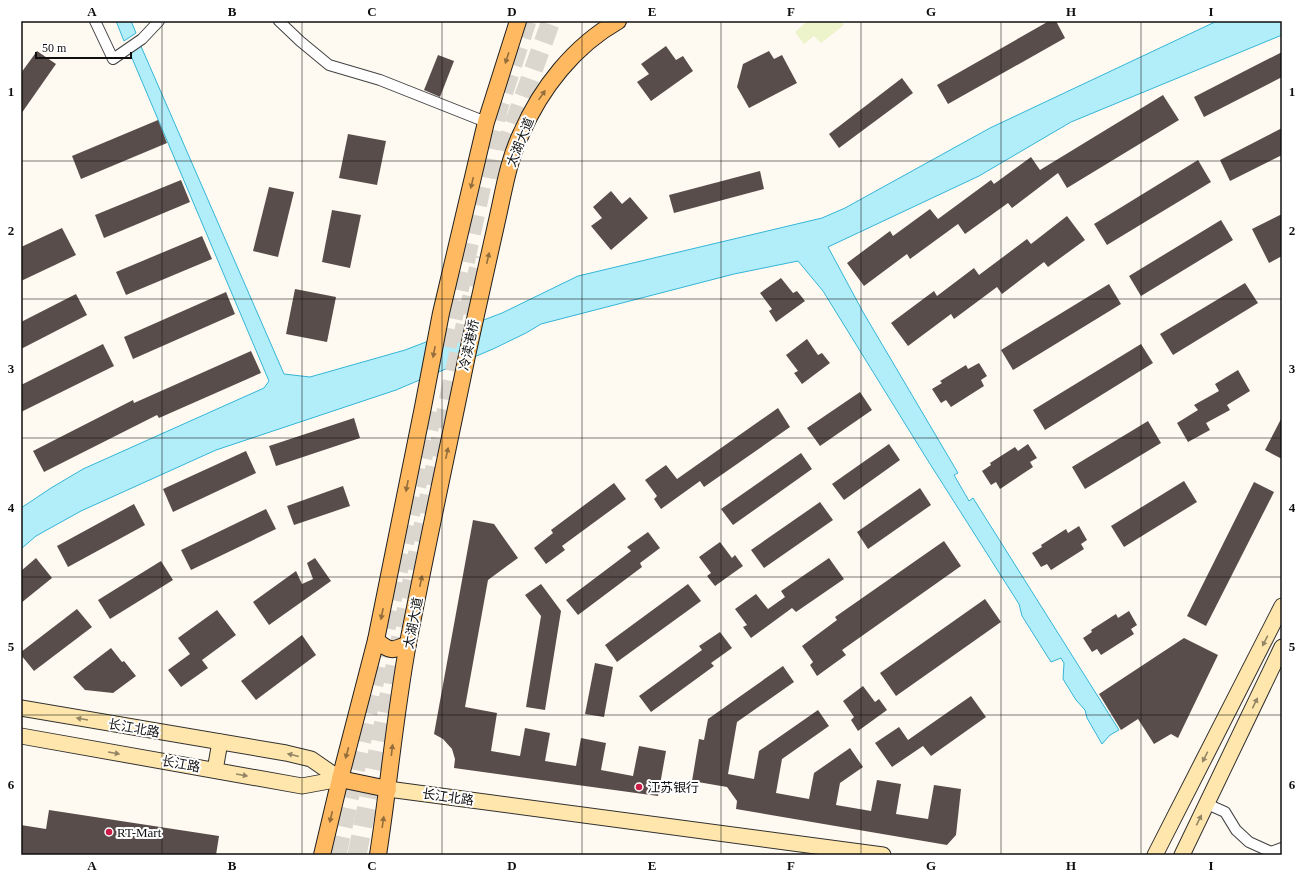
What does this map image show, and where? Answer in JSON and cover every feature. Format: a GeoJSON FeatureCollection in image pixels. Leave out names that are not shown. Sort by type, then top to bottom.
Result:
{"type":"FeatureCollection","features":[{"type":"Feature","properties":{"kind":"main road"},"geometry":{"type":"LineString","coordinates":[[322,855],[376,640],[441,313],[486,122],[518,21]]}},
{"type":"Feature","properties":{"kind":"main road","name":"太湖大道"},"geometry":{"type":"LineString","coordinates":[[480,296],[508,171],[520,135],[538,101],[557,74],[579,48],[618,21]]}},
{"type":"Feature","properties":{"kind":"main road","name":"冷渎港桥"},"geometry":{"type":"LineString","coordinates":[[459,394],[480,296]]}},
{"type":"Feature","properties":{"kind":"main road","name":"太湖大道"},"geometry":{"type":"LineString","coordinates":[[378,855],[388,789],[391,751],[408,644],[459,394]]}},
{"type":"Feature","properties":{"kind":"main road"},"geometry":{"type":"LineString","coordinates":[[1155,855],[1282,606]]}},
{"type":"Feature","properties":{"kind":"main road"},"geometry":{"type":"LineString","coordinates":[[376,640],[386,648],[394,650],[408,644]]}},
{"type":"Feature","properties":{"kind":"main road"},"geometry":{"type":"LineString","coordinates":[[1182,855],[1282,647]]}},
{"type":"Feature","properties":{"kind":"main road","name":"长江北路"},"geometry":{"type":"LineString","coordinates":[[21,708],[286,753],[311,759],[340,779],[388,789],[882,855]]}},
{"type":"Feature","properties":{"kind":"main road","name":"长江路"},"geometry":{"type":"LineString","coordinates":[[21,736],[302,786],[340,779]]}},
{"type":"Feature","properties":{"kind":"main road"},"geometry":{"type":"LineString","coordinates":[[215,770],[220,742]]}},
{"type":"Feature","properties":{"kind":"street"},"geometry":{"type":"LineString","coordinates":[[96,21],[113,59],[142,39],[159,21]]}},
{"type":"Feature","properties":{"kind":"street"},"geometry":{"type":"LineString","coordinates":[[279,21],[300,41],[330,65],[380,80],[486,122]]}},
{"type":"Feature","properties":{"kind":"street"},"geometry":{"type":"LineString","coordinates":[[1207,804],[1225,812],[1236,830],[1249,842],[1270,853],[1282,848]]}},
{"type":"Feature","properties":{"kind":"green space"},"geometry":{"type":"Polygon","coordinates":[[[808,21],[841,21],[844,25],[821,43],[814,36],[804,44],[795,32],[808,21]]]}},
{"type":"Feature","properties":{"kind":"water"},"geometry":{"type":"Polygon","coordinates":[[[116,21],[131,21],[136,33],[124,41],[116,21]]]}},
{"type":"Feature","properties":{"kind":"water"},"geometry":{"type":"Polygon","coordinates":[[[1217,21],[1282,21],[1282,35],[1071,122],[979,176],[828,247],[863,312],[958,473],[954,475],[969,501],[973,498],[1119,730],[1110,735],[1102,744],[1087,718],[1085,710],[1076,700],[1063,679],[1064,663],[1061,658],[1051,662],[1022,616],[1019,604],[823,291],[798,261],[734,274],[541,324],[493,349],[396,390],[216,450],[81,511],[36,536],[21,549],[21,508],[83,469],[264,388],[269,381],[129,51],[140,44],[284,374],[310,377],[405,350],[502,313],[578,276],[822,218],[845,208],[990,128],[1217,21]]]}},
{"type":"Feature","properties":{"kind":"building"},"geometry":{"type":"Polygon","coordinates":[[[1049,21],[1056,21],[1065,38],[948,104],[937,85],[1049,21]]]}},
{"type":"Feature","properties":{"kind":"building"},"geometry":{"type":"Polygon","coordinates":[[[666,46],[676,60],[683,56],[693,71],[651,101],[637,82],[649,74],[641,64],[666,46]]]}},
{"type":"Feature","properties":{"kind":"building"},"geometry":{"type":"Polygon","coordinates":[[[37,51],[56,64],[21,114],[21,73],[37,51]]]}},
{"type":"Feature","properties":{"kind":"building"},"geometry":{"type":"Polygon","coordinates":[[[769,51],[774,59],[782,55],[797,83],[749,108],[737,87],[743,64],[769,51]]]}},
{"type":"Feature","properties":{"kind":"building"},"geometry":{"type":"Polygon","coordinates":[[[1282,52],[1282,77],[1204,117],[1194,97],[1282,52]]]}},
{"type":"Feature","properties":{"kind":"building"},"geometry":{"type":"Polygon","coordinates":[[[438,55],[454,61],[440,97],[424,90],[438,55]]]}},
{"type":"Feature","properties":{"kind":"building"},"geometry":{"type":"Polygon","coordinates":[[[902,78],[913,93],[839,148],[829,134],[902,78]]]}},
{"type":"Feature","properties":{"kind":"building"},"geometry":{"type":"Polygon","coordinates":[[[1163,95],[1179,120],[1067,188],[1058,173],[1012,208],[1008,203],[965,234],[958,224],[910,259],[907,254],[864,286],[847,263],[890,231],[893,236],[930,209],[938,219],[991,180],[994,184],[1031,157],[1040,170],[1163,95]]]}},
{"type":"Feature","properties":{"kind":"building"},"geometry":{"type":"Polygon","coordinates":[[[158,120],[167,143],[81,179],[72,156],[158,120]]]}},
{"type":"Feature","properties":{"kind":"building"},"geometry":{"type":"Polygon","coordinates":[[[1282,128],[1282,155],[1230,181],[1220,160],[1282,128]]]}},
{"type":"Feature","properties":{"kind":"building"},"geometry":{"type":"Polygon","coordinates":[[[348,134],[386,141],[377,185],[339,178],[348,134]]]}},
{"type":"Feature","properties":{"kind":"building"},"geometry":{"type":"Polygon","coordinates":[[[1198,160],[1211,182],[1107,245],[1094,224],[1198,160]]]}},
{"type":"Feature","properties":{"kind":"building"},"geometry":{"type":"Polygon","coordinates":[[[760,171],[764,189],[674,213],[669,195],[760,171]]]}},
{"type":"Feature","properties":{"kind":"building"},"geometry":{"type":"Polygon","coordinates":[[[181,180],[190,202],[104,238],[95,215],[181,180]]]}},
{"type":"Feature","properties":{"kind":"building"},"geometry":{"type":"Polygon","coordinates":[[[269,187],[294,192],[278,257],[253,251],[269,187]]]}},
{"type":"Feature","properties":{"kind":"building"},"geometry":{"type":"Polygon","coordinates":[[[611,191],[622,204],[630,197],[648,218],[611,250],[591,226],[602,218],[593,207],[611,191]]]}},
{"type":"Feature","properties":{"kind":"building"},"geometry":{"type":"Polygon","coordinates":[[[332,210],[361,215],[350,268],[322,262],[332,210]]]}},
{"type":"Feature","properties":{"kind":"building"},"geometry":{"type":"Polygon","coordinates":[[[1282,214],[1282,256],[1269,263],[1252,229],[1282,214]]]}},
{"type":"Feature","properties":{"kind":"building"},"geometry":{"type":"Polygon","coordinates":[[[1067,216],[1085,240],[1048,267],[1044,262],[1002,294],[997,287],[954,319],[951,314],[908,346],[891,323],[934,291],[937,296],[974,268],[979,275],[1027,239],[1031,244],[1067,216]]]}},
{"type":"Feature","properties":{"kind":"building"},"geometry":{"type":"Polygon","coordinates":[[[1221,220],[1233,240],[1141,296],[1129,276],[1221,220]]]}},
{"type":"Feature","properties":{"kind":"building"},"geometry":{"type":"Polygon","coordinates":[[[62,228],[76,255],[21,281],[21,247],[62,228]]]}},
{"type":"Feature","properties":{"kind":"building"},"geometry":{"type":"Polygon","coordinates":[[[202,236],[212,259],[126,295],[116,272],[202,236]]]}},
{"type":"Feature","properties":{"kind":"building"},"geometry":{"type":"Polygon","coordinates":[[[781,278],[793,293],[797,291],[805,301],[776,322],[769,311],[772,309],[760,293],[781,278]]]}},
{"type":"Feature","properties":{"kind":"building"},"geometry":{"type":"Polygon","coordinates":[[[1245,283],[1258,303],[1173,355],[1160,334],[1245,283]]]}},
{"type":"Feature","properties":{"kind":"building"},"geometry":{"type":"Polygon","coordinates":[[[1109,284],[1121,304],[1013,370],[1001,350],[1109,284]]]}},
{"type":"Feature","properties":{"kind":"building"},"geometry":{"type":"Polygon","coordinates":[[[295,289],[336,297],[327,342],[286,334],[295,289]]]}},
{"type":"Feature","properties":{"kind":"building"},"geometry":{"type":"Polygon","coordinates":[[[226,292],[235,314],[133,359],[124,337],[226,292]]]}},
{"type":"Feature","properties":{"kind":"building"},"geometry":{"type":"Polygon","coordinates":[[[76,294],[87,315],[21,349],[21,322],[76,294]]]}},
{"type":"Feature","properties":{"kind":"building"},"geometry":{"type":"Polygon","coordinates":[[[807,339],[818,355],[822,353],[830,363],[802,384],[794,373],[798,371],[786,355],[807,339]]]}},
{"type":"Feature","properties":{"kind":"building"},"geometry":{"type":"Polygon","coordinates":[[[103,344],[114,366],[21,412],[21,385],[103,344]]]}},
{"type":"Feature","properties":{"kind":"building"},"geometry":{"type":"Polygon","coordinates":[[[1141,344],[1153,363],[1045,430],[1033,410],[1141,344]]]}},
{"type":"Feature","properties":{"kind":"building"},"geometry":{"type":"Polygon","coordinates":[[[251,351],[261,373],[159,418],[157,415],[44,472],[33,451],[133,400],[134,403],[251,351]]]}},
{"type":"Feature","properties":{"kind":"building"},"geometry":{"type":"Polygon","coordinates":[[[979,363],[987,376],[981,380],[984,386],[951,407],[946,400],[941,403],[932,389],[942,383],[940,381],[966,365],[968,369],[979,363]]]}},
{"type":"Feature","properties":{"kind":"building"},"geometry":{"type":"Polygon","coordinates":[[[1238,370],[1250,391],[1227,405],[1230,410],[1206,423],[1210,430],[1188,442],[1177,423],[1198,410],[1194,405],[1219,391],[1215,384],[1238,370]]]}},
{"type":"Feature","properties":{"kind":"building"},"geometry":{"type":"Polygon","coordinates":[[[860,392],[872,410],[820,446],[807,428],[860,392]]]}},
{"type":"Feature","properties":{"kind":"building"},"geometry":{"type":"Polygon","coordinates":[[[778,408],[790,427],[704,487],[700,481],[661,509],[654,499],[657,496],[645,480],[666,465],[677,479],[778,408]]]}},
{"type":"Feature","properties":{"kind":"building"},"geometry":{"type":"Polygon","coordinates":[[[1282,417],[1282,459],[1265,450],[1282,417]]]}},
{"type":"Feature","properties":{"kind":"building"},"geometry":{"type":"Polygon","coordinates":[[[354,418],[360,438],[276,466],[269,446],[354,418]]]}},
{"type":"Feature","properties":{"kind":"building"},"geometry":{"type":"Polygon","coordinates":[[[1148,421],[1161,443],[1085,489],[1072,467],[1148,421]]]}},
{"type":"Feature","properties":{"kind":"building"},"geometry":{"type":"Polygon","coordinates":[[[889,444],[900,460],[844,500],[832,484],[889,444]]]}},
{"type":"Feature","properties":{"kind":"building"},"geometry":{"type":"Polygon","coordinates":[[[1028,444],[1037,458],[1030,462],[1033,467],[1000,489],[996,482],[991,485],[982,471],[991,465],[990,463],[1015,447],[1018,451],[1028,444]]]}},
{"type":"Feature","properties":{"kind":"building"},"geometry":{"type":"Polygon","coordinates":[[[246,451],[256,473],[173,512],[163,489],[246,451]]]}},
{"type":"Feature","properties":{"kind":"building"},"geometry":{"type":"Polygon","coordinates":[[[801,453],[812,469],[733,525],[721,509],[801,453]]]}},
{"type":"Feature","properties":{"kind":"building"},"geometry":{"type":"Polygon","coordinates":[[[1184,481],[1197,502],[1124,547],[1111,526],[1184,481]]]}},
{"type":"Feature","properties":{"kind":"building"},"geometry":{"type":"Polygon","coordinates":[[[1254,482],[1274,492],[1206,626],[1187,616],[1254,482]]]}},
{"type":"Feature","properties":{"kind":"building"},"geometry":{"type":"Polygon","coordinates":[[[614,483],[626,499],[562,546],[565,550],[546,564],[534,548],[553,533],[551,530],[614,483]]]}},
{"type":"Feature","properties":{"kind":"building"},"geometry":{"type":"Polygon","coordinates":[[[343,486],[350,506],[294,525],[287,506],[343,486]]]}},
{"type":"Feature","properties":{"kind":"building"},"geometry":{"type":"Polygon","coordinates":[[[920,488],[931,505],[868,549],[857,532],[920,488]]]}},
{"type":"Feature","properties":{"kind":"building"},"geometry":{"type":"Polygon","coordinates":[[[820,502],[833,520],[764,568],[751,550],[820,502]]]}},
{"type":"Feature","properties":{"kind":"building"},"geometry":{"type":"Polygon","coordinates":[[[134,504],[145,525],[68,567],[57,546],[134,504]]]}},
{"type":"Feature","properties":{"kind":"building"},"geometry":{"type":"Polygon","coordinates":[[[266,509],[276,529],[191,570],[181,550],[266,509]]]}},
{"type":"Feature","properties":{"kind":"building"},"geometry":{"type":"Polygon","coordinates":[[[473,520],[494,524],[518,558],[488,580],[465,707],[497,713],[491,751],[520,756],[525,728],[550,733],[545,761],[576,766],[581,738],[606,743],[601,770],[633,776],[639,746],[666,751],[658,796],[454,768],[455,759],[452,749],[443,739],[434,734],[473,520]]]}},
{"type":"Feature","properties":{"kind":"building"},"geometry":{"type":"Polygon","coordinates":[[[1079,526],[1087,540],[1081,544],[1084,549],[1051,570],[1047,564],[1041,567],[1032,553],[1042,547],[1041,545],[1066,529],[1068,533],[1079,526]]]}},
{"type":"Feature","properties":{"kind":"building"},"geometry":{"type":"Polygon","coordinates":[[[648,532],[660,548],[640,563],[642,567],[578,615],[566,600],[631,551],[627,547],[648,532]]]}},
{"type":"Feature","properties":{"kind":"building"},"geometry":{"type":"Polygon","coordinates":[[[944,541],[961,566],[842,650],[846,655],[817,676],[810,665],[813,662],[802,646],[837,620],[835,617],[944,541]]]}},
{"type":"Feature","properties":{"kind":"building"},"geometry":{"type":"Polygon","coordinates":[[[720,542],[732,558],[735,555],[743,566],[715,586],[707,576],[711,573],[699,557],[720,542]]]}},
{"type":"Feature","properties":{"kind":"building"},"geometry":{"type":"Polygon","coordinates":[[[36,558],[52,578],[21,603],[21,571],[36,558]]]}},
{"type":"Feature","properties":{"kind":"building"},"geometry":{"type":"Polygon","coordinates":[[[315,558],[331,581],[269,625],[253,602],[296,571],[302,584],[313,579],[307,563],[315,558]]]}},
{"type":"Feature","properties":{"kind":"building"},"geometry":{"type":"Polygon","coordinates":[[[829,558],[844,579],[796,612],[792,608],[751,638],[743,627],[747,625],[735,609],[756,594],[768,609],[785,597],[781,591],[829,558]]]}},
{"type":"Feature","properties":{"kind":"building"},"geometry":{"type":"Polygon","coordinates":[[[161,561],[173,580],[110,619],[98,600],[161,561]]]}},
{"type":"Feature","properties":{"kind":"building"},"geometry":{"type":"Polygon","coordinates":[[[541,584],[561,611],[545,710],[526,707],[541,616],[525,595],[541,584]]]}},
{"type":"Feature","properties":{"kind":"building"},"geometry":{"type":"Polygon","coordinates":[[[688,584],[701,601],[617,662],[605,645],[688,584]]]}},
{"type":"Feature","properties":{"kind":"building"},"geometry":{"type":"Polygon","coordinates":[[[985,599],[1001,622],[896,696],[880,673],[985,599]]]}},
{"type":"Feature","properties":{"kind":"building"},"geometry":{"type":"Polygon","coordinates":[[[77,609],[92,627],[34,671],[21,655],[21,652],[77,609]]]}},
{"type":"Feature","properties":{"kind":"building"},"geometry":{"type":"Polygon","coordinates":[[[217,610],[236,635],[202,660],[208,668],[181,687],[168,670],[190,654],[178,638],[217,610]]]}},
{"type":"Feature","properties":{"kind":"building"},"geometry":{"type":"Polygon","coordinates":[[[1129,611],[1137,625],[1131,629],[1134,634],[1101,655],[1097,649],[1092,652],[1083,638],[1092,632],[1091,630],[1116,614],[1118,618],[1129,611]]]}},
{"type":"Feature","properties":{"kind":"building"},"geometry":{"type":"Polygon","coordinates":[[[720,632],[732,648],[711,663],[714,666],[651,712],[639,696],[702,650],[699,646],[720,632]]]}},
{"type":"Feature","properties":{"kind":"building"},"geometry":{"type":"Polygon","coordinates":[[[302,635],[316,655],[256,700],[241,681],[302,635]]]}},
{"type":"Feature","properties":{"kind":"building"},"geometry":{"type":"Polygon","coordinates":[[[1184,638],[1218,655],[1178,738],[1171,734],[1154,744],[1138,719],[1121,730],[1099,694],[1184,638]]]}},
{"type":"Feature","properties":{"kind":"building"},"geometry":{"type":"Polygon","coordinates":[[[111,648],[136,676],[113,693],[85,690],[73,677],[111,648]]]}},
{"type":"Feature","properties":{"kind":"building"},"geometry":{"type":"Polygon","coordinates":[[[595,663],[613,667],[604,717],[585,714],[595,663]]]}},
{"type":"Feature","properties":{"kind":"building"},"geometry":{"type":"Polygon","coordinates":[[[783,666],[794,682],[737,722],[728,774],[754,779],[759,751],[818,710],[829,726],[782,759],[776,793],[809,799],[814,773],[850,748],[863,767],[840,783],[836,805],[871,811],[877,780],[901,784],[896,814],[928,819],[934,785],[961,789],[956,835],[947,845],[736,809],[737,801],[727,787],[692,781],[699,739],[704,740],[708,719],[783,666]]]}},
{"type":"Feature","properties":{"kind":"building"},"geometry":{"type":"Polygon","coordinates":[[[863,686],[875,702],[879,699],[887,710],[858,731],[851,720],[854,717],[843,701],[863,686]]]}},
{"type":"Feature","properties":{"kind":"building"},"geometry":{"type":"Polygon","coordinates":[[[971,696],[986,717],[931,756],[923,746],[892,767],[875,743],[899,727],[908,740],[971,696]]]}},
{"type":"Feature","properties":{"kind":"building","name":"RT-Mart"},"geometry":{"type":"Polygon","coordinates":[[[49,810],[219,836],[216,855],[21,855],[21,825],[46,829],[49,810]]]}},
{"type":"Feature","properties":{"kind":"tunnel"},"geometry":{"type":"LineString","coordinates":[[447,347],[498,110],[527,21]]}},
{"type":"Feature","properties":{"kind":"tunnel"},"geometry":{"type":"LineString","coordinates":[[499,180],[508,140],[551,21]]}},
{"type":"Feature","properties":{"kind":"tunnel"},"geometry":{"type":"LineString","coordinates":[[357,855],[452,382],[481,257]]}},
{"type":"Feature","properties":{"kind":"tunnel"},"geometry":{"type":"LineString","coordinates":[[337,855],[433,411]]}},
{"type":"Feature","properties":{"kind":"place","name":"江苏银行"},"geometry":{"type":"Point","coordinates":[639,787]}},
{"type":"Feature","properties":{"kind":"place","name":"RT-Mart"},"geometry":{"type":"Point","coordinates":[109,832]}}]}
